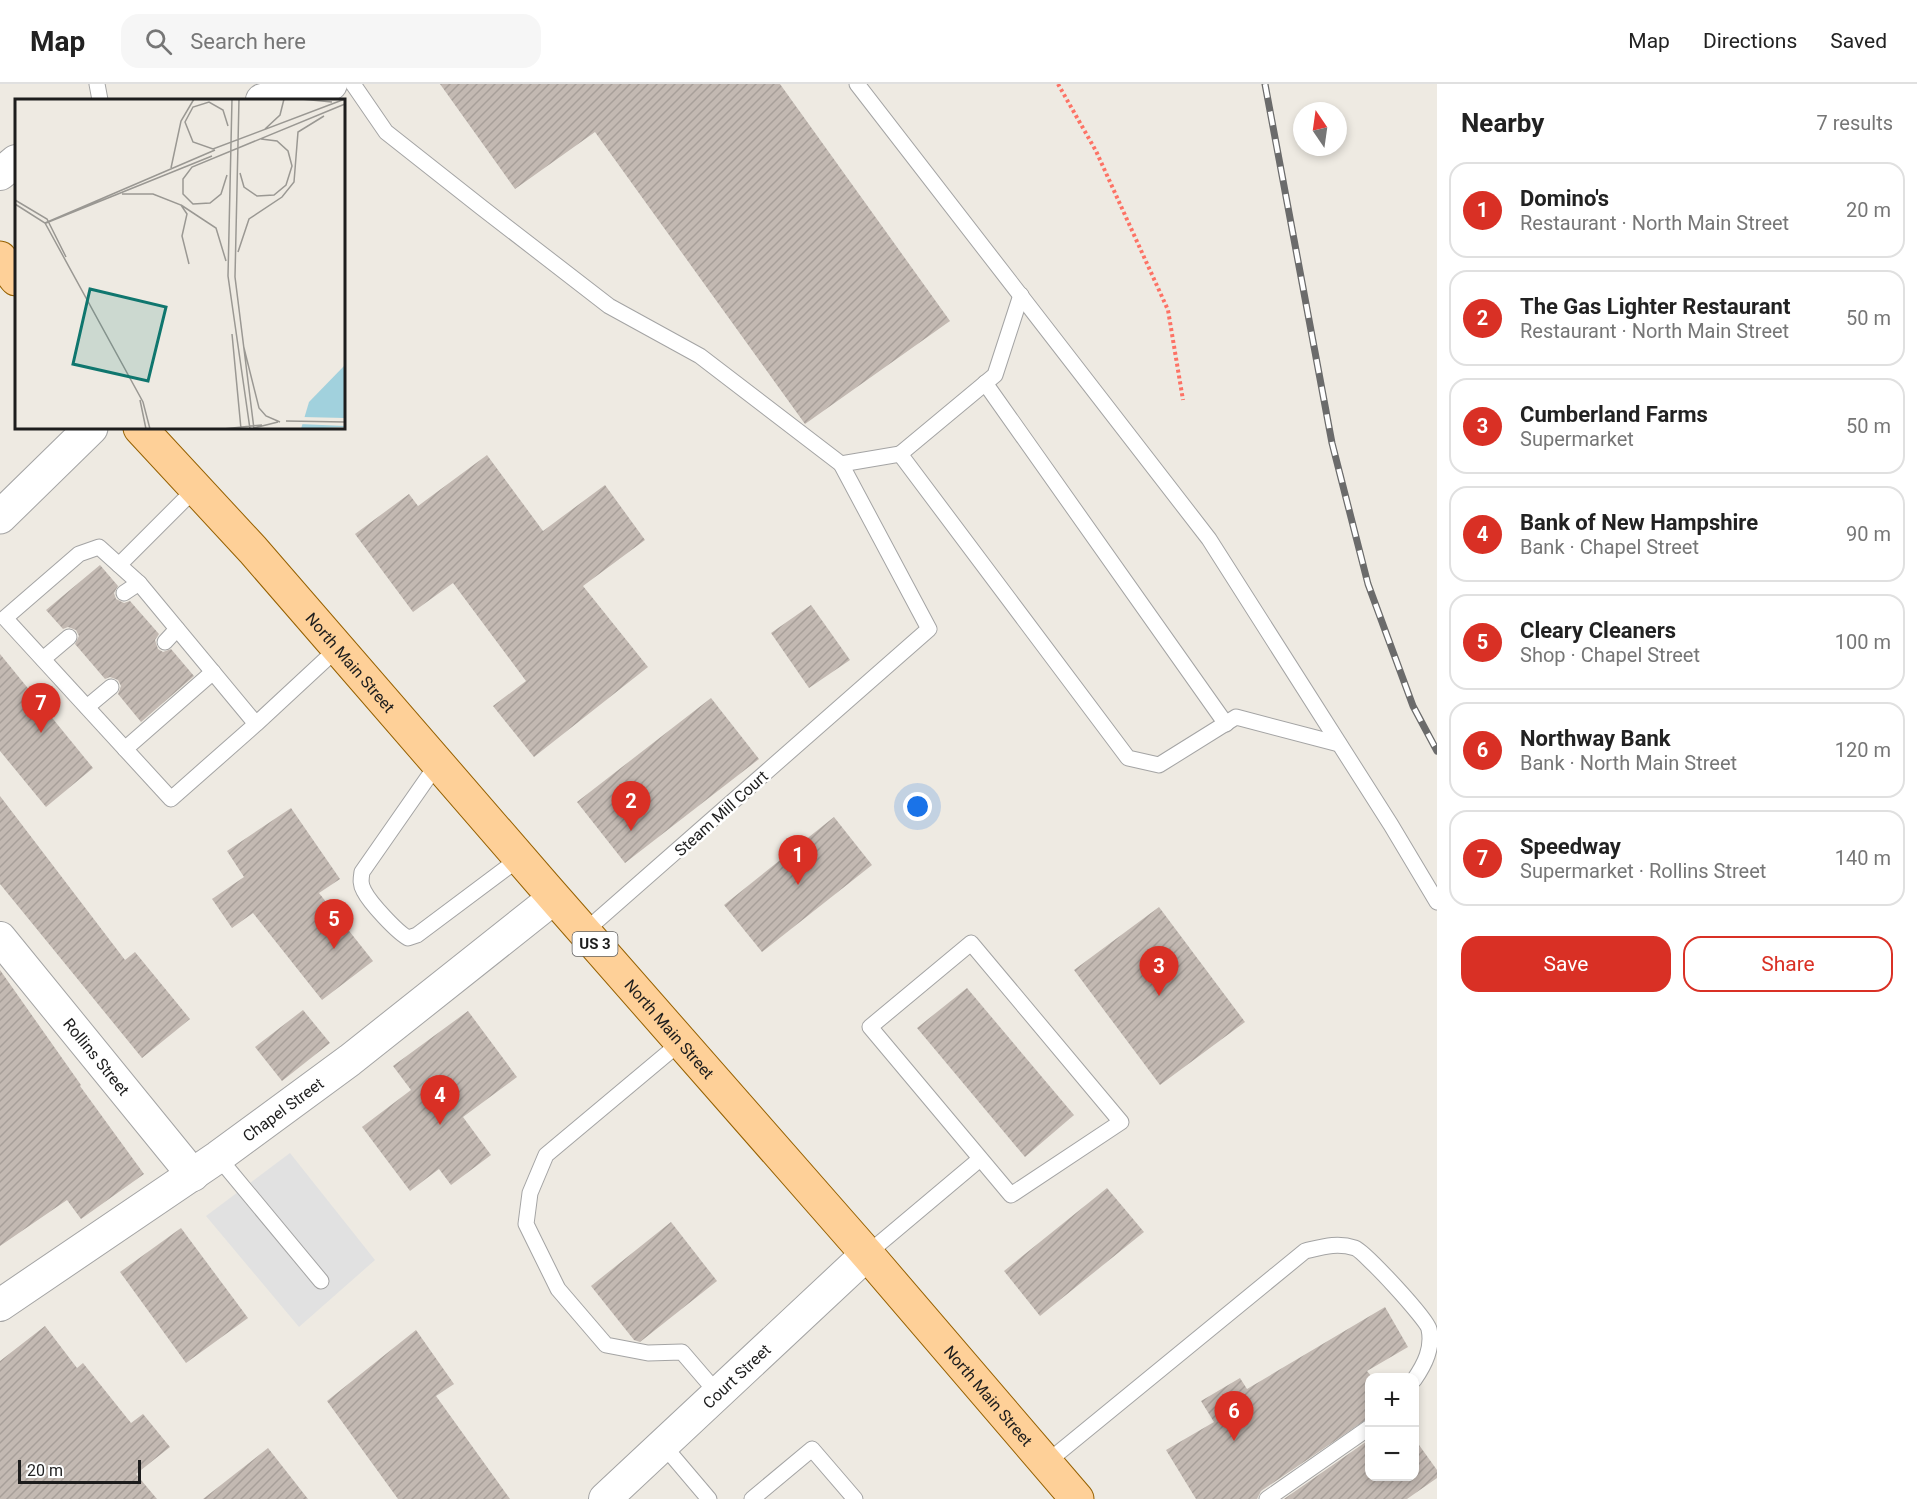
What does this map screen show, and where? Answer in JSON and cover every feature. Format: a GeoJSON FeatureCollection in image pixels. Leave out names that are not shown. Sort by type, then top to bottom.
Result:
{"type":"FeatureCollection","features":[{"type":"Feature","properties":{"kind":"main road"},"geometry":{"type":"LineString","coordinates":[[0,258],[15,278]]}},
{"type":"Feature","properties":{"kind":"main road","name":"North Main Street"},"geometry":{"type":"LineString","coordinates":[[141,429],[254,550],[554,898],[867,1254],[1077,1499]]}},
{"type":"Feature","properties":{"kind":"street"},"geometry":{"type":"LineString","coordinates":[[266,99],[331,84]]}},
{"type":"Feature","properties":{"kind":"street"},"geometry":{"type":"LineString","coordinates":[[0,174],[15,162]]}},
{"type":"Feature","properties":{"kind":"street"},"geometry":{"type":"LineString","coordinates":[[0,516],[90,429]]}},
{"type":"Feature","properties":{"kind":"street","name":"Chapel Street"},"geometry":{"type":"LineString","coordinates":[[0,1305],[205,1166],[350,1060],[554,898]]}},
{"type":"Feature","properties":{"kind":"street","name":"Rollins Street"},"geometry":{"type":"LineString","coordinates":[[0,938],[205,1166]]}},
{"type":"Feature","properties":{"kind":"street","name":"Court Street"},"geometry":{"type":"LineString","coordinates":[[605,1499],[719,1395],[867,1254]]}},
{"type":"Feature","properties":{"kind":"lane"},"geometry":{"type":"LineString","coordinates":[[97,84],[100,99]]}},
{"type":"Feature","properties":{"kind":"lane"},"geometry":{"type":"LineString","coordinates":[[353,84],[386,132],[536,250],[609,306],[700,356],[841,464],[900,454],[995,375],[1021,295]]}},
{"type":"Feature","properties":{"kind":"lane"},"geometry":{"type":"LineString","coordinates":[[857,84],[1209,539],[1340,744],[1437,902]]}},
{"type":"Feature","properties":{"kind":"lane"},"geometry":{"type":"LineString","coordinates":[[984,383],[1226,724]]}},
{"type":"Feature","properties":{"kind":"lane"},"geometry":{"type":"LineString","coordinates":[[900,454],[1128,758],[1159,765],[1236,717],[1340,744]]}},
{"type":"Feature","properties":{"kind":"lane","name":"Steam Mill Court"},"geometry":{"type":"LineString","coordinates":[[584,932],[929,629],[841,464]]}},
{"type":"Feature","properties":{"kind":"lane"},"geometry":{"type":"LineString","coordinates":[[119,566],[196,488]]}},
{"type":"Feature","properties":{"kind":"lane"},"geometry":{"type":"LineString","coordinates":[[256,724],[138,583],[99,547],[79,554],[5,618],[171,799],[256,724],[338,648]]}},
{"type":"Feature","properties":{"kind":"lane"},"geometry":{"type":"LineString","coordinates":[[124,593],[138,583]]}},
{"type":"Feature","properties":{"kind":"lane"},"geometry":{"type":"LineString","coordinates":[[165,642],[177,629]]}},
{"type":"Feature","properties":{"kind":"lane"},"geometry":{"type":"LineString","coordinates":[[43,659],[69,637]]}},
{"type":"Feature","properties":{"kind":"lane"},"geometry":{"type":"LineString","coordinates":[[125,748],[213,672]]}},
{"type":"Feature","properties":{"kind":"lane"},"geometry":{"type":"LineString","coordinates":[[87,707],[111,687]]}},
{"type":"Feature","properties":{"kind":"lane"},"geometry":{"type":"LineString","coordinates":[[438,763],[363,872],[361,882],[364,892],[399,934],[408,938],[417,935],[520,858]]}},
{"type":"Feature","properties":{"kind":"lane"},"geometry":{"type":"LineString","coordinates":[[971,943],[1121,1122],[1011,1195],[980,1159],[870,1028],[971,943]]}},
{"type":"Feature","properties":{"kind":"lane"},"geometry":{"type":"LineString","coordinates":[[681,1042],[546,1155],[530,1193],[526,1224],[558,1289],[606,1345],[648,1353],[682,1352],[719,1395]]}},
{"type":"Feature","properties":{"kind":"lane"},"geometry":{"type":"LineString","coordinates":[[867,1254],[980,1159]]}},
{"type":"Feature","properties":{"kind":"lane"},"geometry":{"type":"LineString","coordinates":[[205,1166],[321,1281]]}},
{"type":"Feature","properties":{"kind":"lane"},"geometry":{"type":"LineString","coordinates":[[1046,1463],[1305,1251],[1330,1244],[1357,1248],[1380,1270],[1428,1326],[1431,1347],[1419,1373]]}},
{"type":"Feature","properties":{"kind":"lane"},"geometry":{"type":"LineString","coordinates":[[1267,1499],[1365,1430]]}},
{"type":"Feature","properties":{"kind":"lane"},"geometry":{"type":"LineString","coordinates":[[664,1446],[709,1499]]}},
{"type":"Feature","properties":{"kind":"lane"},"geometry":{"type":"LineString","coordinates":[[752,1499],[812,1449],[855,1499]]}},
{"type":"Feature","properties":{"kind":"path"},"geometry":{"type":"LineString","coordinates":[[1058,84],[1096,151],[1168,310],[1184,400]]}},
{"type":"Feature","properties":{"kind":"shaded area"},"geometry":{"type":"Polygon","coordinates":[[[290,1153],[375,1260],[299,1327],[206,1216],[290,1153]]]}},
{"type":"Feature","properties":{"kind":"building"},"geometry":{"type":"Polygon","coordinates":[[[440,84],[780,84],[950,321],[805,424],[595,132],[515,189],[440,84]]]}},
{"type":"Feature","properties":{"kind":"building"},"geometry":{"type":"Polygon","coordinates":[[[487,455],[543,531],[605,485],[645,540],[583,586],[648,667],[534,757],[493,706],[526,681],[453,583],[413,612],[355,534],[409,494],[418,506],[487,455]]]}},
{"type":"Feature","properties":{"kind":"building"},"geometry":{"type":"Polygon","coordinates":[[[100,565],[118,586],[114,593],[116,599],[124,603],[130,601],[159,634],[155,640],[158,649],[163,652],[171,649],[194,676],[141,722],[118,694],[121,686],[118,680],[110,677],[105,679],[75,644],[79,636],[76,630],[68,627],[63,629],[46,610],[100,565]]]}},
{"type":"Feature","properties":{"kind":"building"},"geometry":{"type":"Polygon","coordinates":[[[811,605],[850,660],[809,688],[771,633],[811,605]]]}},
{"type":"Feature","properties":{"kind":"building"},"geometry":{"type":"Polygon","coordinates":[[[0,654],[93,768],[46,807],[0,751],[0,654]]]}},
{"type":"Feature","properties":{"kind":"building"},"geometry":{"type":"Polygon","coordinates":[[[711,698],[759,759],[625,863],[577,802],[711,698]]]}},
{"type":"Feature","properties":{"kind":"building"},"geometry":{"type":"Polygon","coordinates":[[[0,796],[125,960],[135,952],[190,1019],[142,1058],[0,884],[0,796]]]}},
{"type":"Feature","properties":{"kind":"building"},"geometry":{"type":"Polygon","coordinates":[[[291,808],[340,879],[319,893],[373,961],[322,1000],[253,913],[232,928],[212,899],[244,877],[227,851],[291,808]]]}},
{"type":"Feature","properties":{"kind":"building"},"geometry":{"type":"Polygon","coordinates":[[[834,817],[872,865],[762,952],[724,905],[834,817]]]}},
{"type":"Feature","properties":{"kind":"building"},"geometry":{"type":"Polygon","coordinates":[[[1159,907],[1245,1022],[1160,1085],[1074,970],[1159,907]]]}},
{"type":"Feature","properties":{"kind":"building"},"geometry":{"type":"Polygon","coordinates":[[[0,970],[144,1174],[81,1219],[67,1200],[0,1246],[0,970]]]}},
{"type":"Feature","properties":{"kind":"building"},"geometry":{"type":"Polygon","coordinates":[[[967,988],[1074,1115],[1025,1157],[917,1028],[967,988]]]}},
{"type":"Feature","properties":{"kind":"building"},"geometry":{"type":"Polygon","coordinates":[[[303,1010],[330,1043],[282,1081],[255,1047],[303,1010]]]}},
{"type":"Feature","properties":{"kind":"building"},"geometry":{"type":"Polygon","coordinates":[[[468,1011],[517,1077],[463,1117],[491,1155],[451,1185],[439,1169],[410,1191],[362,1127],[411,1090],[393,1066],[468,1011]]]}},
{"type":"Feature","properties":{"kind":"building"},"geometry":{"type":"Polygon","coordinates":[[[1107,1188],[1144,1232],[1040,1316],[1004,1271],[1107,1188]]]}},
{"type":"Feature","properties":{"kind":"building"},"geometry":{"type":"Polygon","coordinates":[[[671,1222],[717,1281],[640,1342],[634,1340],[591,1286],[671,1222]]]}},
{"type":"Feature","properties":{"kind":"building"},"geometry":{"type":"Polygon","coordinates":[[[181,1228],[248,1318],[186,1363],[120,1272],[181,1228]]]}},
{"type":"Feature","properties":{"kind":"building"},"geometry":{"type":"Polygon","coordinates":[[[1385,1307],[1408,1347],[1367,1371],[1369,1373],[1365,1373],[1365,1420],[1261,1491],[1257,1499],[1196,1499],[1166,1450],[1214,1422],[1201,1401],[1240,1378],[1247,1389],[1385,1307]]]}},
{"type":"Feature","properties":{"kind":"building"},"geometry":{"type":"Polygon","coordinates":[[[45,1326],[77,1368],[83,1363],[131,1423],[143,1414],[170,1447],[136,1474],[157,1499],[0,1499],[0,1361],[45,1326]]]}},
{"type":"Feature","properties":{"kind":"building"},"geometry":{"type":"Polygon","coordinates":[[[416,1330],[454,1384],[436,1396],[510,1499],[398,1499],[327,1401],[416,1330]]]}},
{"type":"Feature","properties":{"kind":"building"},"geometry":{"type":"Polygon","coordinates":[[[1365,1442],[1365,1481],[1419,1481],[1419,1445],[1437,1470],[1437,1478],[1407,1499],[1284,1499],[1365,1442]]]}},
{"type":"Feature","properties":{"kind":"building"},"geometry":{"type":"Polygon","coordinates":[[[268,1448],[308,1499],[203,1499],[268,1448]]]}},
{"type":"Feature","properties":{"kind":"railway"},"geometry":{"type":"LineString","coordinates":[[1265,84],[1332,443],[1368,584],[1413,706],[1437,751]]}},
{"type":"Feature","properties":{"kind":"place","name":"Speedway"},"geometry":{"type":"Point","coordinates":[41,733]}},
{"type":"Feature","properties":{"kind":"place","name":"The Gas Lighter Restaurant"},"geometry":{"type":"Point","coordinates":[631,831]}},
{"type":"Feature","properties":{"kind":"place","name":"Domino's"},"geometry":{"type":"Point","coordinates":[798,885]}},
{"type":"Feature","properties":{"kind":"place","name":"Cleary Cleaners"},"geometry":{"type":"Point","coordinates":[334,949]}},
{"type":"Feature","properties":{"kind":"place","name":"Cumberland Farms"},"geometry":{"type":"Point","coordinates":[1159,996]}},
{"type":"Feature","properties":{"kind":"place","name":"Bank of New Hampshire"},"geometry":{"type":"Point","coordinates":[440,1125]}},
{"type":"Feature","properties":{"kind":"place","name":"Northway Bank"},"geometry":{"type":"Point","coordinates":[1234,1441]}}]}
